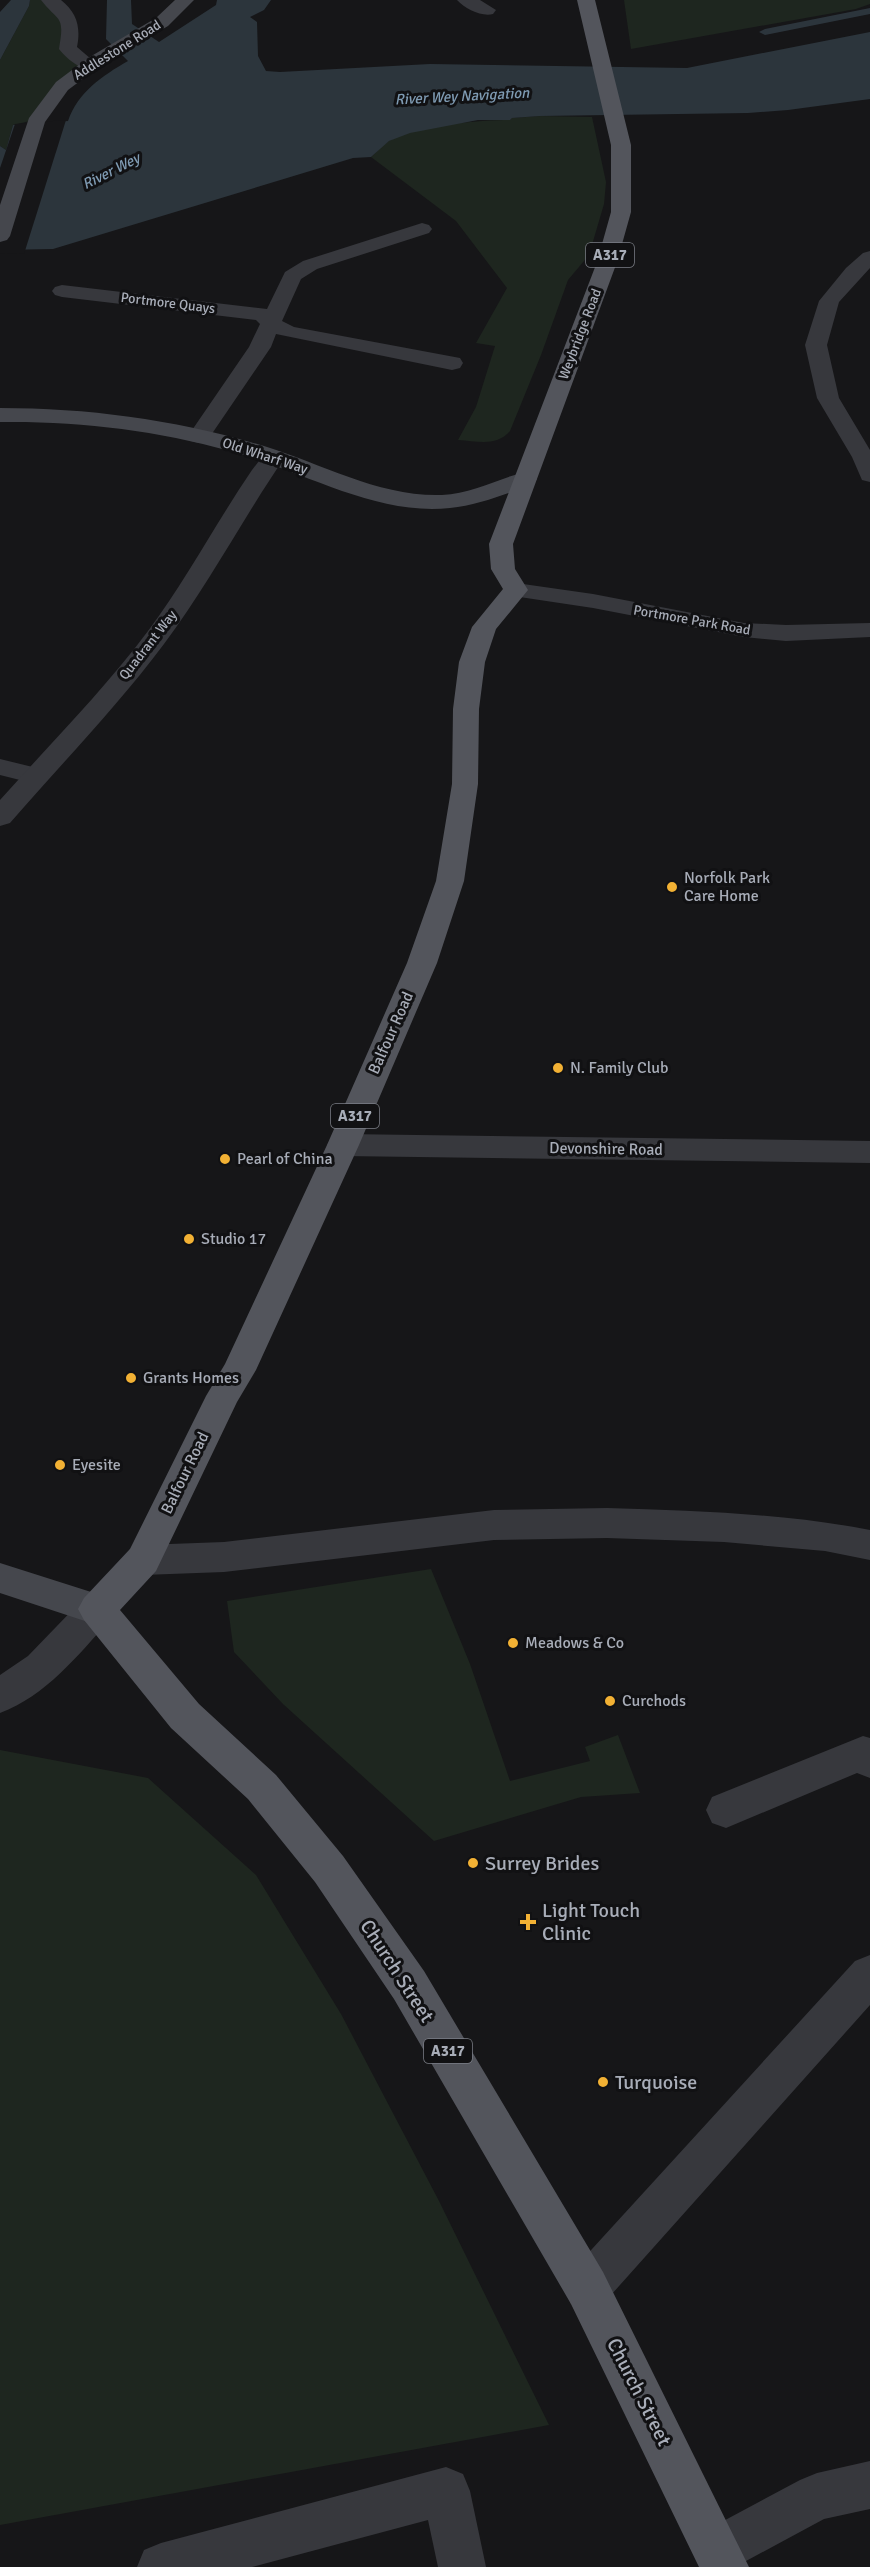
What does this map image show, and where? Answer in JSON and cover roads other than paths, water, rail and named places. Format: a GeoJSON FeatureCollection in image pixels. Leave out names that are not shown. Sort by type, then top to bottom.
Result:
{"type":"FeatureCollection","features":[{"type":"Feature","properties":{"kind":"main road","name":"Weybridge Road"},"geometry":{"type":"LineString","coordinates":[[516,590],[503,569],[501,544],[616,237],[622,189],[621,146],[586,0]]}},
{"type":"Feature","properties":{"kind":"main road","name":"Balfour Road"},"geometry":{"type":"LineString","coordinates":[[97,1610],[143,1560],[223,1396],[239,1370],[343,1145],[422,963],[450,881],[465,784],[466,709],[472,662],[484,627],[516,590]]}},
{"type":"Feature","properties":{"kind":"main road","name":"Church Street"},"geometry":{"type":"LineString","coordinates":[[97,1610],[185,1716],[262,1787],[329,1869],[409,1985],[587,2288],[721,2558]]}},
{"type":"Feature","properties":{"kind":"street"},"geometry":{"type":"LineString","coordinates":[[50,0],[65,10],[72,32],[68,49],[91,64]]}},
{"type":"Feature","properties":{"kind":"street","name":"Addlestone Road"},"geometry":{"type":"LineString","coordinates":[[0,236],[36,122],[62,86],[91,64],[162,22],[184,0]]}},
{"type":"Feature","properties":{"kind":"street"},"geometry":{"type":"LineString","coordinates":[[466,0],[487,10]]}},
{"type":"Feature","properties":{"kind":"street"},"geometry":{"type":"LineString","coordinates":[[200,436],[260,347],[292,276],[310,265],[422,229]]}},
{"type":"Feature","properties":{"kind":"street"},"geometry":{"type":"LineString","coordinates":[[870,257],[853,272],[829,302],[816,345],[828,398],[863,457],[870,475]]}},
{"type":"Feature","properties":{"kind":"street","name":"Portmore Quays"},"geometry":{"type":"LineString","coordinates":[[62,291],[262,314],[271,323],[288,332],[452,363]]}},
{"type":"Feature","properties":{"kind":"street","name":"Old Wharf Way"},"geometry":{"type":"LineString","coordinates":[[0,415],[97,418],[200,436],[274,457],[369,492],[411,501],[445,502],[492,491],[525,479]]}},
{"type":"Feature","properties":{"kind":"street","name":"Quadrant Way"},"geometry":{"type":"LineString","coordinates":[[0,817],[148,646],[175,610],[253,484],[274,457]]}},
{"type":"Feature","properties":{"kind":"street","name":"Portmore Park Road"},"geometry":{"type":"LineString","coordinates":[[516,590],[593,601],[744,630],[786,633],[870,630]]}},
{"type":"Feature","properties":{"kind":"street"},"geometry":{"type":"LineString","coordinates":[[0,768],[36,776]]}},
{"type":"Feature","properties":{"kind":"street","name":"Devonshire Road"},"geometry":{"type":"LineString","coordinates":[[343,1145],[870,1152]]}},
{"type":"Feature","properties":{"kind":"street"},"geometry":{"type":"LineString","coordinates":[[143,1560],[224,1557],[392,1536],[505,1525],[607,1523],[724,1527],[825,1536],[870,1545]]}},
{"type":"Feature","properties":{"kind":"street"},"geometry":{"type":"LineString","coordinates":[[0,1578],[97,1610],[41,1668],[0,1696]]}},
{"type":"Feature","properties":{"kind":"street"},"geometry":{"type":"LineString","coordinates":[[726,1810],[863,1753],[870,1761]]}},
{"type":"Feature","properties":{"kind":"street"},"geometry":{"type":"LineString","coordinates":[[587,2288],[870,1975]]}},
{"type":"Feature","properties":{"kind":"street"},"geometry":{"type":"LineString","coordinates":[[721,2558],[817,2497],[870,2484]]}},
{"type":"Feature","properties":{"kind":"street"},"geometry":{"type":"LineString","coordinates":[[161,2567],[446,2492],[462,2567]]}},
{"type":"Feature","properties":{"kind":"water"},"geometry":{"type":"Polygon","coordinates":[[[11,0],[30,0],[0,60],[0,12],[11,0]]]}},
{"type":"Feature","properties":{"kind":"water"},"geometry":{"type":"Polygon","coordinates":[[[107,0],[131,0],[132,24],[159,42],[216,5],[217,0],[271,0],[264,10],[250,17],[257,22],[258,56],[266,71],[280,72],[430,64],[687,68],[870,32],[870,99],[748,113],[540,116],[510,120],[478,120],[410,133],[389,141],[371,157],[353,158],[53,249],[0,250],[0,146],[6,150],[13,125],[68,121],[78,102],[92,86],[128,61],[106,39],[107,0]]]}},
{"type":"Feature","properties":{"kind":"waterway"},"geometry":{"type":"LineString","coordinates":[[765,32],[870,11]]}},
{"type":"Feature","properties":{"kind":"place","name":"Norfolk Park Care Home"},"geometry":{"type":"Point","coordinates":[672,887]}},
{"type":"Feature","properties":{"kind":"place","name":"N. Family Club"},"geometry":{"type":"Point","coordinates":[558,1068]}},
{"type":"Feature","properties":{"kind":"place","name":"Pearl of China"},"geometry":{"type":"Point","coordinates":[225,1159]}},
{"type":"Feature","properties":{"kind":"place","name":"Studio 17"},"geometry":{"type":"Point","coordinates":[189,1239]}},
{"type":"Feature","properties":{"kind":"place","name":"Grants Homes"},"geometry":{"type":"Point","coordinates":[131,1378]}},
{"type":"Feature","properties":{"kind":"place","name":"Eyesite"},"geometry":{"type":"Point","coordinates":[60,1465]}},
{"type":"Feature","properties":{"kind":"place","name":"Meadows & Co"},"geometry":{"type":"Point","coordinates":[513,1643]}},
{"type":"Feature","properties":{"kind":"place","name":"Curchods"},"geometry":{"type":"Point","coordinates":[610,1701]}},
{"type":"Feature","properties":{"kind":"place","name":"Surrey Brides"},"geometry":{"type":"Point","coordinates":[473,1863]}},
{"type":"Feature","properties":{"kind":"place","name":"Light Touch Clinic"},"geometry":{"type":"Point","coordinates":[528,1922]}},
{"type":"Feature","properties":{"kind":"place","name":"Turquoise"},"geometry":{"type":"Point","coordinates":[603,2082]}},
{"type":"Feature","properties":{"kind":"water label","name":"River Wey Navigation"},"geometry":{"type":"Point","coordinates":[462,96]}},
{"type":"Feature","properties":{"kind":"water label","name":"River Wey"},"geometry":{"type":"Point","coordinates":[111,171]}}]}
